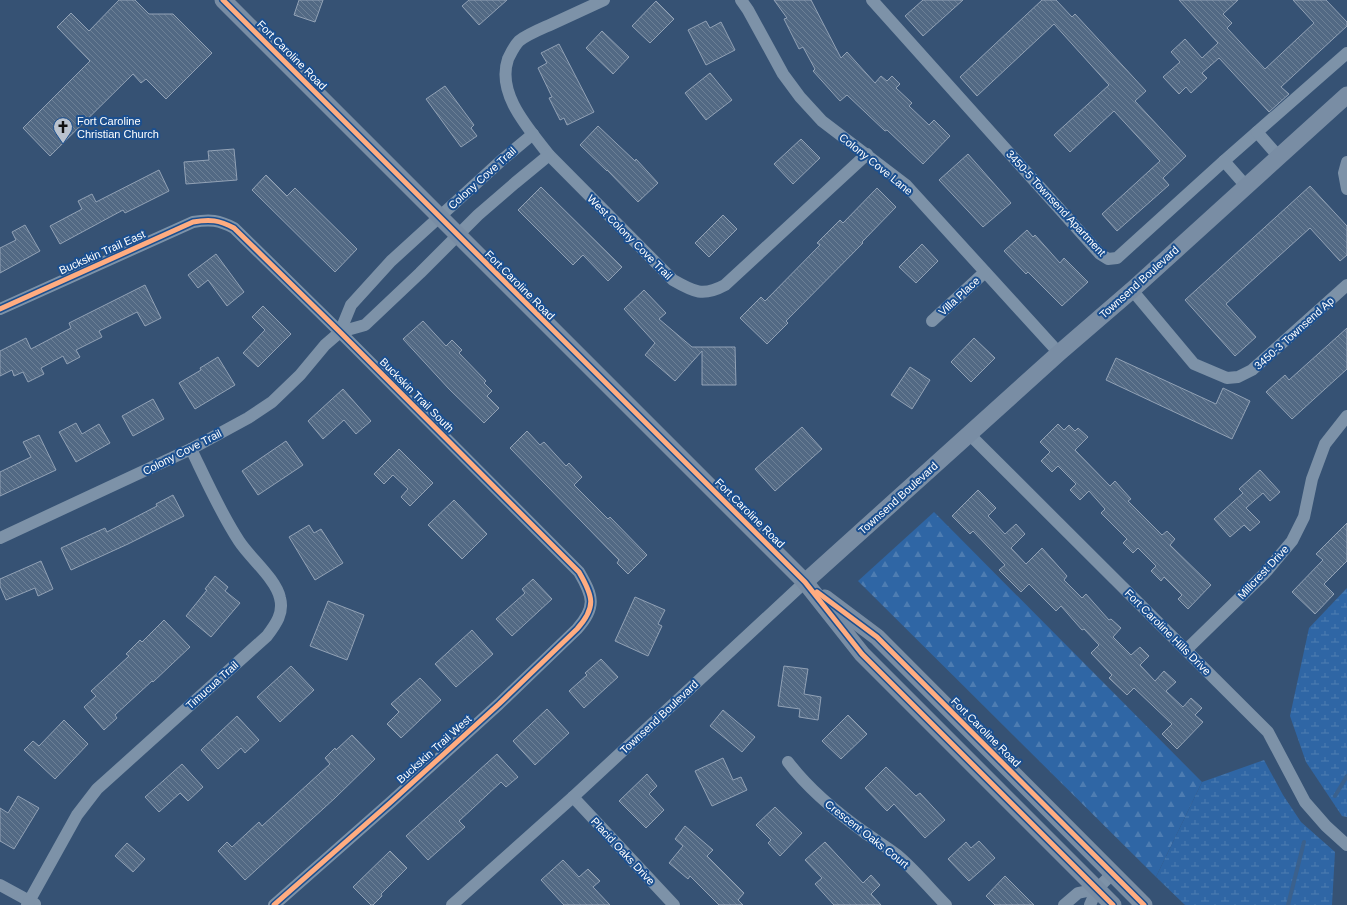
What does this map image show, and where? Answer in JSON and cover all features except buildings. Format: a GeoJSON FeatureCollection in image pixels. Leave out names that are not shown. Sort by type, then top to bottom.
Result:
{"type":"FeatureCollection","features":[{"type":"Feature","properties":{"kind":"street","name":"Fort Caroline Road"},"geometry":{"type":"LineString","coordinates":[[223,0],[457,236],[805,582],[862,654],[1113,905]]}},
{"type":"Feature","properties":{"kind":"street"},"geometry":{"type":"LineString","coordinates":[[532,134],[511,100],[506,83],[505,68],[511,52],[519,42],[534,32],[604,0]]}},
{"type":"Feature","properties":{"kind":"street","name":"Colony Cove Lane"},"geometry":{"type":"LineString","coordinates":[[740,0],[748,10],[783,74],[822,121],[906,185],[1059,353]]}},
{"type":"Feature","properties":{"kind":"street","name":"3450-5 Townsend Apartment"},"geometry":{"type":"LineString","coordinates":[[872,0],[1100,254],[1108,260],[1117,258],[1224,161],[1347,53]]}},
{"type":"Feature","properties":{"kind":"street","name":"Townsend Boulevard"},"geometry":{"type":"LineString","coordinates":[[452,905],[573,797],[805,582],[1059,353],[1132,290],[1347,95]]}},
{"type":"Feature","properties":{"kind":"street"},"geometry":{"type":"LineString","coordinates":[[1257,132],[1279,157]]}},
{"type":"Feature","properties":{"kind":"street","name":"Colony Cove Trail"},"geometry":{"type":"LineString","coordinates":[[340,332],[351,305],[391,261],[532,134]]}},
{"type":"Feature","properties":{"kind":"street","name":"West Colony Cove Trail"},"geometry":{"type":"LineString","coordinates":[[532,134],[549,156],[673,280],[688,289],[700,292],[714,291],[725,285],[867,154]]}},
{"type":"Feature","properties":{"kind":"street","name":"Colony Cove Trail"},"geometry":{"type":"LineString","coordinates":[[0,538],[191,449],[248,418],[272,402],[300,375],[325,345],[340,332],[365,325],[515,182],[549,156]]}},
{"type":"Feature","properties":{"kind":"street"},"geometry":{"type":"LineString","coordinates":[[1224,161],[1246,186]]}},
{"type":"Feature","properties":{"kind":"street"},"geometry":{"type":"LineString","coordinates":[[1347,162],[1344,173],[1347,189]]}},
{"type":"Feature","properties":{"kind":"street","name":"Buckskin Trail South"},"geometry":{"type":"LineString","coordinates":[[215,220],[234,228],[579,572],[589,590],[590,597]]}},
{"type":"Feature","properties":{"kind":"street","name":"Buckskin Trail East"},"geometry":{"type":"LineString","coordinates":[[0,309],[193,222],[215,220]]}},
{"type":"Feature","properties":{"kind":"street","name":"Villa Place"},"geometry":{"type":"LineString","coordinates":[[932,321],[985,272]]}},
{"type":"Feature","properties":{"kind":"street","name":"3450-3 Townsend Ap"},"geometry":{"type":"LineString","coordinates":[[1132,290],[1194,364],[1227,378],[1238,377],[1252,370],[1347,285]]}},
{"type":"Feature","properties":{"kind":"street","name":"Millcrest Drive"},"geometry":{"type":"LineString","coordinates":[[1186,650],[1265,573],[1292,541],[1304,517],[1312,479],[1325,444],[1347,416]]}},
{"type":"Feature","properties":{"kind":"street","name":"Fort Caroline Hills Drive"},"geometry":{"type":"LineString","coordinates":[[969,434],[1268,732],[1305,802],[1326,826],[1347,845]]}},
{"type":"Feature","properties":{"kind":"street","name":"Timucua Trail"},"geometry":{"type":"LineString","coordinates":[[31,904],[77,814],[97,788],[267,636],[277,623],[281,611],[281,598],[277,588],[241,543],[225,518],[191,449]]}},
{"type":"Feature","properties":{"kind":"street","name":"Fort Caroline Road"},"geometry":{"type":"LineString","coordinates":[[805,582],[877,637],[1144,905]]}},
{"type":"Feature","properties":{"kind":"street","name":"Buckskin Trail West"},"geometry":{"type":"LineString","coordinates":[[274,905],[499,704],[572,634],[586,620],[589,613],[590,597]]}},
{"type":"Feature","properties":{"kind":"street","name":"Crescent Oaks Court"},"geometry":{"type":"LineString","coordinates":[[788,762],[799,777],[813,791],[838,813],[896,854],[915,871],[946,905]]}},
{"type":"Feature","properties":{"kind":"street","name":"Placid Oaks Drive"},"geometry":{"type":"LineString","coordinates":[[573,797],[674,905]]}},
{"type":"Feature","properties":{"kind":"street"},"geometry":{"type":"LineString","coordinates":[[1090,905],[1097,889],[1112,874]]}},
{"type":"Feature","properties":{"kind":"street"},"geometry":{"type":"LineString","coordinates":[[0,885],[31,904]]}},
{"type":"Feature","properties":{"kind":"street"},"geometry":{"type":"LineString","coordinates":[[1064,905],[1078,893],[1097,889]]}},
{"type":"Feature","properties":{"kind":"green space"},"geometry":{"type":"Polygon","coordinates":[[[934,512],[1202,782],[1156,877],[858,581],[934,512]]]}},
{"type":"Feature","properties":{"kind":"green space"},"geometry":{"type":"Polygon","coordinates":[[[1347,588],[1347,817],[1342,816],[1306,762],[1290,716],[1309,628],[1347,588]]]}},
{"type":"Feature","properties":{"kind":"green space"},"geometry":{"type":"Polygon","coordinates":[[[1264,760],[1283,795],[1301,822],[1335,852],[1332,905],[1185,905],[1156,877],[1202,782],[1264,760]]]}},
{"type":"Feature","properties":{"kind":"waterway"},"geometry":{"type":"LineString","coordinates":[[1335,796],[1347,776]]}},
{"type":"Feature","properties":{"kind":"waterway"},"geometry":{"type":"LineString","coordinates":[[1288,905],[1304,842]]}},
{"type":"Feature","properties":{"kind":"cycle path"},"geometry":{"type":"LineString","coordinates":[[223,0],[805,582],[862,654],[1113,905]]}},
{"type":"Feature","properties":{"kind":"cycle path"},"geometry":{"type":"LineString","coordinates":[[0,309],[193,222],[214,221],[229,225],[234,228],[340,332],[579,572],[587,588],[591,601],[590,608],[588,614],[577,629],[499,704],[274,905]]}},
{"type":"Feature","properties":{"kind":"cycle path"},"geometry":{"type":"LineString","coordinates":[[817,592],[877,637],[1144,905]]}},
{"type":"Feature","properties":{"kind":"place","name":"Fort Caroline Christian Church"},"geometry":{"type":"Point","coordinates":[63,144]}}]}
